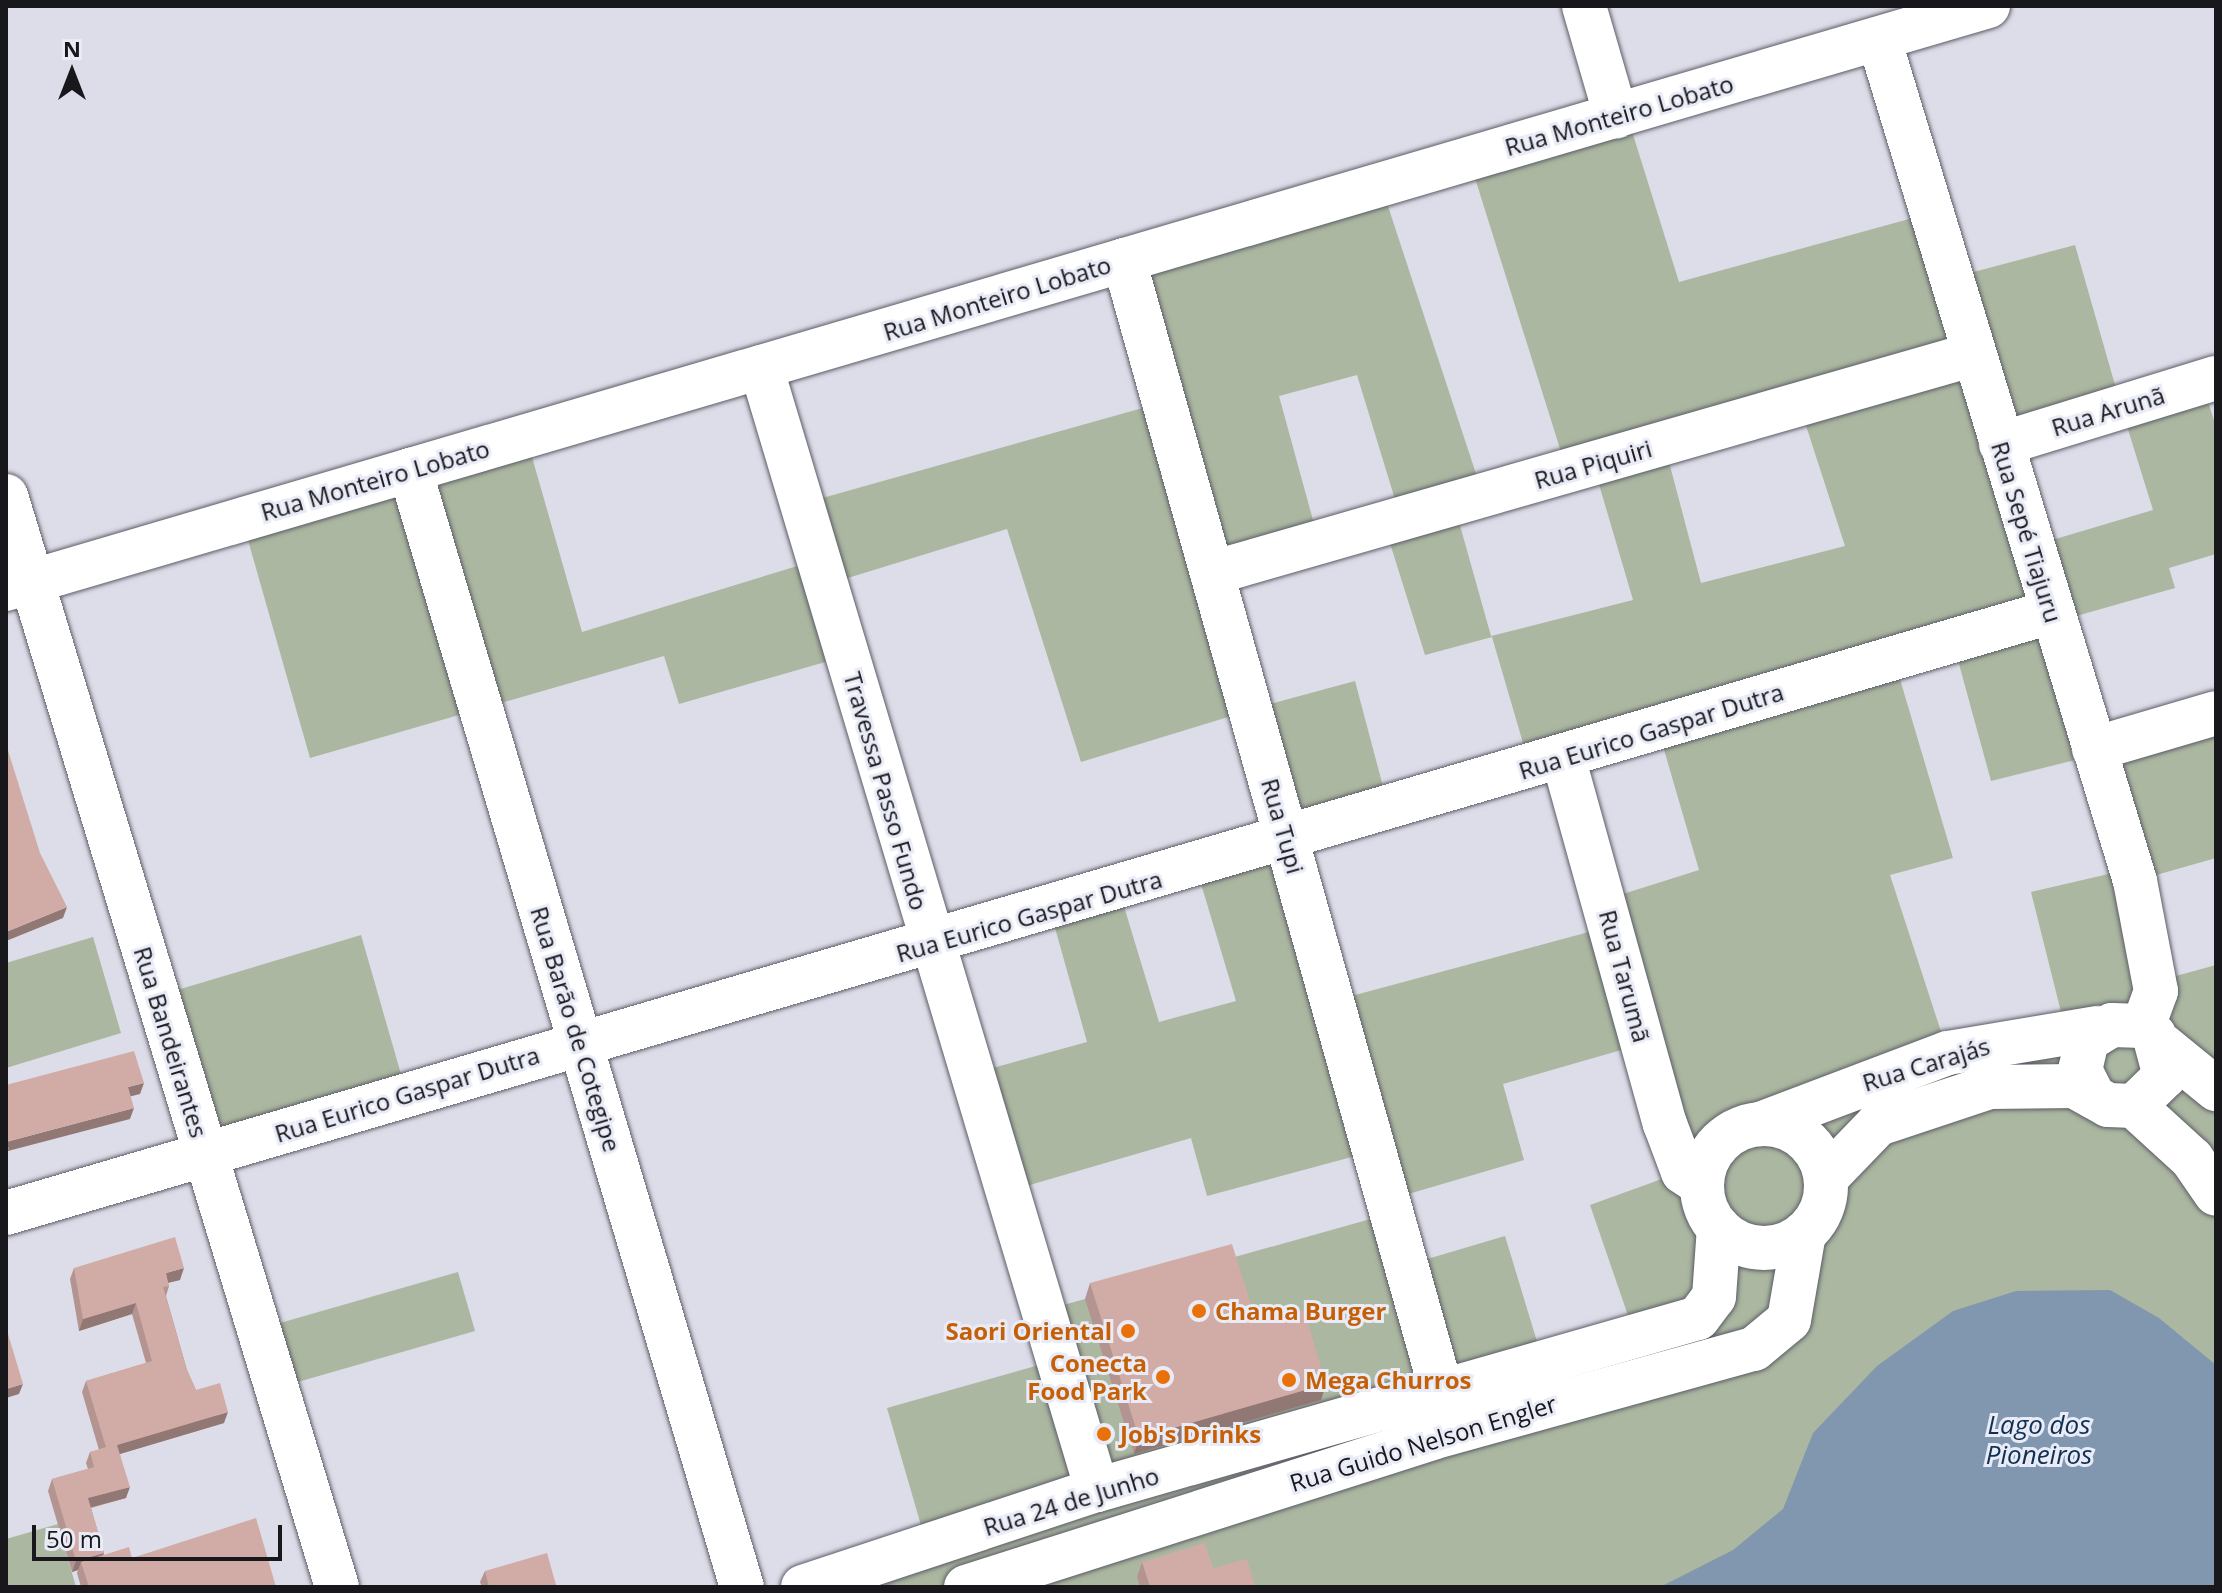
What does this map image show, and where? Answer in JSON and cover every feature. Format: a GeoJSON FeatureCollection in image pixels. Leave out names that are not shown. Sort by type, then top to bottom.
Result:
{"type":"FeatureCollection","features":[{"type":"Feature","properties":{"kind":"street"},"geometry":{"type":"LineString","coordinates":[[1584,6],[1616,116]]}},
{"type":"Feature","properties":{"kind":"street","name":"Rua Monteiro Lobato"},"geometry":{"type":"LineString","coordinates":[[18,585],[1988,6]]}},
{"type":"Feature","properties":{"kind":"street","name":"Rua Sepé Tiajuru"},"geometry":{"type":"LineString","coordinates":[[1879,39],[2094,749],[2153,967],[2152,1035]]}},
{"type":"Feature","properties":{"kind":"street","name":"Rua Tupi"},"geometry":{"type":"LineString","coordinates":[[1124,260],[1442,1393]]}},
{"type":"Feature","properties":{"kind":"street","name":"Rua Piquiri"},"geometry":{"type":"LineString","coordinates":[[1212,573],[1974,354]]}},
{"type":"Feature","properties":{"kind":"street","name":"Travessa Passo Fundo"},"geometry":{"type":"LineString","coordinates":[[761,367],[931,945],[1097,1490]]}},
{"type":"Feature","properties":{"kind":"street","name":"Rua Arunã"},"geometry":{"type":"LineString","coordinates":[[2001,444],[2216,378]]}},
{"type":"Feature","properties":{"kind":"street","name":"Rua Barão de Cotegipe"},"geometry":{"type":"LineString","coordinates":[[410,470],[742,1587]]}},
{"type":"Feature","properties":{"kind":"street","name":"Rua Bandeirantes"},"geometry":{"type":"LineString","coordinates":[[6,496],[18,585],[206,1155],[337,1587]]}},
{"type":"Feature","properties":{"kind":"street","name":"Rua Eurico Gaspar Dutra"},"geometry":{"type":"LineString","coordinates":[[6,1213],[579,1041],[931,945],[2051,612]]}},
{"type":"Feature","properties":{"kind":"street"},"geometry":{"type":"LineString","coordinates":[[2094,749],[2216,713]]}},
{"type":"Feature","properties":{"kind":"street","name":"Rua Tarumã"},"geometry":{"type":"LineString","coordinates":[[1563,757],[1665,1124],[1683,1172],[1702,1185]]}},
{"type":"Feature","properties":{"kind":"street"},"geometry":{"type":"LineString","coordinates":[[2216,1089],[2152,1035],[2098,1028],[2081,1053],[2080,1070],[2114,1102],[2184,1150],[2216,1194]]}},
{"type":"Feature","properties":{"kind":"street","name":"Rua Carajás"},"geometry":{"type":"LineString","coordinates":[[1665,1124],[1691,1140],[1744,1130],[1948,1053],[2098,1028]]}},
{"type":"Feature","properties":{"kind":"street"},"geometry":{"type":"LineString","coordinates":[[1826,1178],[1878,1124],[1952,1097],[2022,1083],[2074,1086],[2114,1102],[2165,1076],[2152,1035]]}},
{"type":"Feature","properties":{"kind":"street"},"geometry":{"type":"LineString","coordinates":[[1744,1130],[1797,1133],[1826,1178],[1825,1199],[1804,1233],[1760,1248],[1719,1228],[1702,1185],[1706,1163],[1744,1130]]}},
{"type":"Feature","properties":{"kind":"street","name":"Rua 24 de Junho"},"geometry":{"type":"LineString","coordinates":[[803,1587],[1097,1490],[1442,1393],[1708,1311],[1719,1228]]}},
{"type":"Feature","properties":{"kind":"street","name":"Rua Guido Nelson Engler"},"geometry":{"type":"LineString","coordinates":[[966,1587],[1432,1438],[1754,1349],[1789,1320],[1804,1233]]}},
{"type":"Feature","properties":{"kind":"green space"},"geometry":{"type":"Polygon","coordinates":[[[1626,112],[1679,282],[1931,213],[1951,278],[2075,245],[2121,406],[2202,382],[2216,427],[2216,554],[2169,568],[2175,588],[2055,622],[2094,749],[2216,713],[2216,858],[2135,881],[2165,979],[2216,965],[2216,1587],[803,1587],[927,1546],[887,1408],[1057,1360],[1042,1311],[1392,1213],[1407,1265],[1505,1236],[1542,1358],[1634,1333],[1590,1205],[1706,1163],[1726,1136],[1691,1140],[1642,1044],[1503,1084],[1524,1160],[1388,1200],[1374,1151],[1207,1196],[1191,1138],[1006,1192],[971,1074],[1087,1042],[1050,910],[1119,890],[1159,1022],[1236,1001],[1196,867],[1287,839],[1251,710],[1081,762],[1007,529],[825,585],[846,656],[679,704],[664,656],[310,758],[242,519],[526,436],[582,632],[817,560],[801,504],[1164,402],[1124,260],[1381,185],[1483,495],[1454,504],[1491,636],[1633,600],[1593,464],[1567,471],[1469,159],[1626,112]],[[1357,375],[1279,396],[1319,542],[1213,573],[1251,709],[1355,681],[1389,809],[1287,839],[1333,1001],[1611,926],[1604,900],[1699,870],[1658,729],[1530,767],[1492,637],[1425,655],[1384,524],[1401,519],[1357,375]],[[1799,404],[1664,443],[1701,583],[1845,546],[1799,404]],[[2121,407],[2001,444],[2032,546],[2153,510],[2121,407]],[[1953,642],[1894,659],[1953,858],[1890,875],[1948,1053],[2065,1028],[2031,892],[2130,869],[2095,755],[1991,781],[1953,642]]]}},
{"type":"Feature","properties":{"kind":"green space"},"geometry":{"type":"Polygon","coordinates":[[[361,935],[407,1095],[206,1155],[157,996],[361,935]]]}},
{"type":"Feature","properties":{"kind":"green space"},"geometry":{"type":"Polygon","coordinates":[[[93,937],[121,1033],[6,1068],[6,963],[93,937]]]}},
{"type":"Feature","properties":{"kind":"green space"},"geometry":{"type":"Polygon","coordinates":[[[458,1272],[475,1331],[277,1388],[259,1329],[458,1272]]]}},
{"type":"Feature","properties":{"kind":"green space"},"geometry":{"type":"Polygon","coordinates":[[[58,1524],[76,1587],[6,1587],[6,1539],[58,1524]]]}},
{"type":"Feature","properties":{"kind":"water","name":"Lago dos Pioneiros"},"geometry":{"type":"Polygon","coordinates":[[[2110,1290],[2159,1318],[2216,1365],[2216,1587],[1660,1587],[1733,1550],[1783,1509],[1813,1433],[1877,1366],[1953,1311],[2016,1291],[2110,1290]]]}},
{"type":"Feature","properties":{"kind":"building"},"geometry":{"type":"Polygon","coordinates":[[[6,744],[40,853],[67,907],[6,932],[6,744]]]}},
{"type":"Feature","properties":{"kind":"building"},"geometry":{"type":"Polygon","coordinates":[[[134,1051],[144,1083],[128,1087],[134,1108],[6,1142],[6,1085],[134,1051]]]}},
{"type":"Feature","properties":{"kind":"building"},"geometry":{"type":"Polygon","coordinates":[[[175,1237],[184,1268],[166,1273],[169,1286],[163,1287],[187,1370],[196,1390],[220,1383],[228,1412],[117,1445],[130,1487],[88,1498],[104,1553],[76,1561],[52,1479],[94,1467],[90,1452],[106,1447],[86,1381],[152,1361],[136,1303],[83,1319],[74,1268],[175,1237]]]}},
{"type":"Feature","properties":{"kind":"building"},"geometry":{"type":"Polygon","coordinates":[[[1232,1244],[1257,1324],[1304,1310],[1326,1384],[1139,1438],[1090,1283],[1232,1244]]]}},
{"type":"Feature","properties":{"kind":"building"},"geometry":{"type":"Polygon","coordinates":[[[6,1327],[23,1384],[6,1389],[6,1327]]]}},
{"type":"Feature","properties":{"kind":"building"},"geometry":{"type":"Polygon","coordinates":[[[256,1518],[276,1587],[89,1587],[81,1562],[129,1547],[132,1558],[256,1518]]]}},
{"type":"Feature","properties":{"kind":"building"},"geometry":{"type":"Polygon","coordinates":[[[1205,1543],[1213,1568],[1247,1559],[1255,1587],[1150,1587],[1142,1562],[1205,1543]]]}},
{"type":"Feature","properties":{"kind":"building"},"geometry":{"type":"Polygon","coordinates":[[[547,1553],[556,1585],[489,1587],[485,1571],[547,1553]]]}},
{"type":"Feature","properties":{"kind":"place","name":"Chama Burger"},"geometry":{"type":"Point","coordinates":[1199,1311]}},
{"type":"Feature","properties":{"kind":"place","name":"Saori Oriental"},"geometry":{"type":"Point","coordinates":[1128,1331]}},
{"type":"Feature","properties":{"kind":"place","name":"Conecta Food Park"},"geometry":{"type":"Point","coordinates":[1163,1377]}},
{"type":"Feature","properties":{"kind":"place","name":"Mega Churros"},"geometry":{"type":"Point","coordinates":[1289,1380]}},
{"type":"Feature","properties":{"kind":"place","name":"Job's Drinks"},"geometry":{"type":"Point","coordinates":[1104,1434]}}]}
